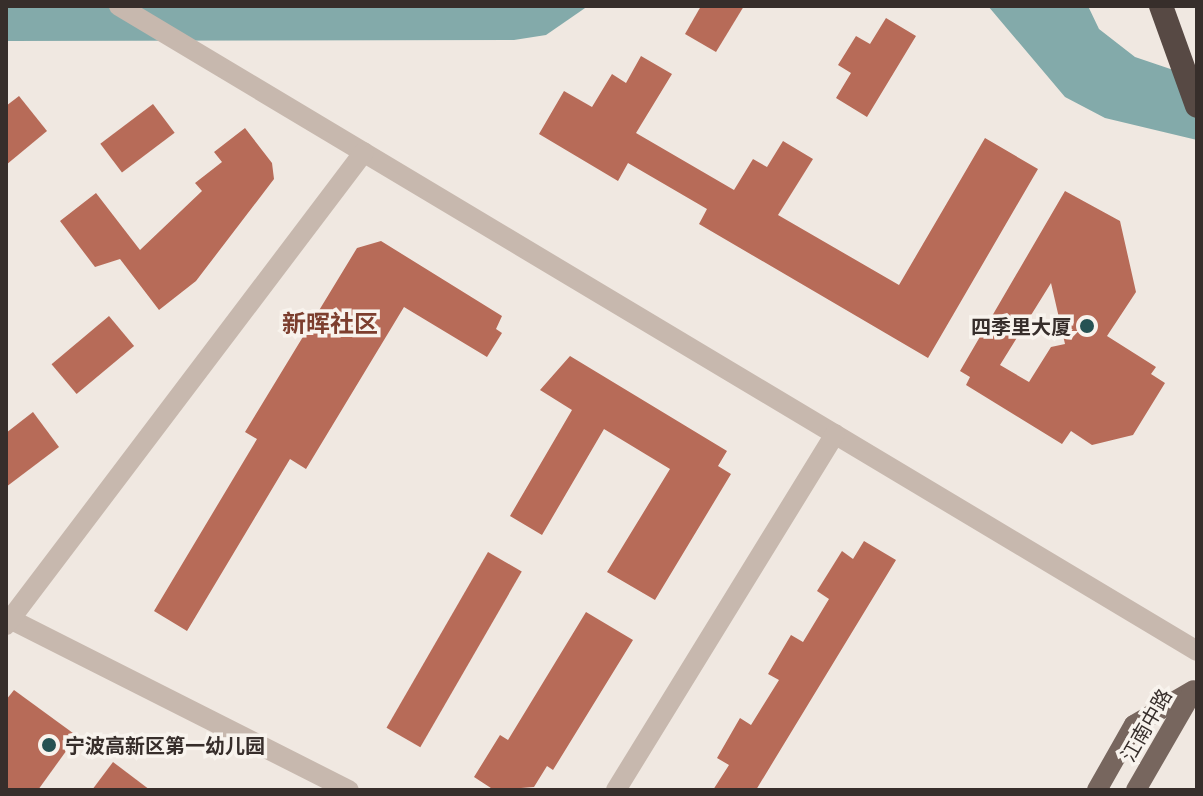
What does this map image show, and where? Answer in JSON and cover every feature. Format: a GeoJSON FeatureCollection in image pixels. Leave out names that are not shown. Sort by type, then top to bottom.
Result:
{"type":"FeatureCollection","features":[{"type":"Feature","properties":{"kind":"highway"},"geometry":{"type":"LineString","coordinates":[[1161,6],[1197,106]]}},
{"type":"Feature","properties":{"kind":"main road"},"geometry":{"type":"LineString","coordinates":[[1097,790],[1134,725],[1195,687]]}},
{"type":"Feature","properties":{"kind":"main road","name":"江南中路"},"geometry":{"type":"LineString","coordinates":[[1136,790],[1195,687]]}},
{"type":"Feature","properties":{"kind":"street"},"geometry":{"type":"LineString","coordinates":[[119,6],[1197,651]]}},
{"type":"Feature","properties":{"kind":"street"},"geometry":{"type":"LineString","coordinates":[[349,790],[7,620],[364,152]]}},
{"type":"Feature","properties":{"kind":"street"},"geometry":{"type":"LineString","coordinates":[[616,790],[835,434]]}},
{"type":"Feature","properties":{"kind":"water"},"geometry":{"type":"Polygon","coordinates":[[[6,6],[588,6],[546,35],[514,40],[6,41],[6,6]]]}},
{"type":"Feature","properties":{"kind":"water"},"geometry":{"type":"Polygon","coordinates":[[[988,6],[1088,6],[1099,29],[1135,57],[1197,78],[1197,140],[1105,118],[1065,97],[988,6]]]}},
{"type":"Feature","properties":{"kind":"building"},"geometry":{"type":"Polygon","coordinates":[[[701,6],[744,6],[716,52],[685,34],[701,6]]]}},
{"type":"Feature","properties":{"kind":"building"},"geometry":{"type":"Polygon","coordinates":[[[886,18],[916,36],[867,117],[836,98],[851,73],[838,65],[856,36],[870,44],[886,18]]]}},
{"type":"Feature","properties":{"kind":"building"},"geometry":{"type":"Polygon","coordinates":[[[641,56],[672,74],[636,133],[734,190],[753,159],[767,167],[783,141],[813,159],[778,215],[899,285],[985,138],[1038,169],[928,358],[699,224],[707,209],[628,163],[618,181],[539,134],[564,91],[592,107],[612,74],[626,83],[641,56]]]}},
{"type":"Feature","properties":{"kind":"building"},"geometry":{"type":"Polygon","coordinates":[[[19,96],[47,131],[6,165],[6,106],[19,96]]]}},
{"type":"Feature","properties":{"kind":"building"},"geometry":{"type":"Polygon","coordinates":[[[153,104],[175,133],[122,172],[100,144],[153,104]]]}},
{"type":"Feature","properties":{"kind":"building"},"geometry":{"type":"Polygon","coordinates":[[[245,128],[272,163],[274,179],[196,281],[159,310],[120,259],[95,267],[60,221],[96,193],[140,250],[202,191],[195,183],[222,162],[214,152],[245,128]]]}},
{"type":"Feature","properties":{"kind":"building","name":"四季里大厦"},"geometry":{"type":"Polygon","coordinates":[[[1065,191],[1120,221],[1136,292],[1107,336],[1156,367],[1151,374],[1165,383],[1133,435],[1092,445],[1071,431],[1062,444],[966,385],[970,377],[960,371],[1065,191]],[[1051,283],[1000,365],[1029,382],[1051,347],[1065,344],[1051,283]]]}},
{"type":"Feature","properties":{"kind":"building"},"geometry":{"type":"Polygon","coordinates":[[[381,241],[502,316],[496,329],[502,333],[487,357],[404,307],[306,469],[290,459],[187,631],[154,611],[257,439],[245,432],[357,248],[381,241]]]}},
{"type":"Feature","properties":{"kind":"building"},"geometry":{"type":"Polygon","coordinates":[[[109,316],[134,346],[77,394],[52,364],[109,316]]]}},
{"type":"Feature","properties":{"kind":"building"},"geometry":{"type":"Polygon","coordinates":[[[570,356],[727,451],[718,466],[731,474],[655,600],[607,572],[670,469],[604,429],[542,535],[510,516],[572,410],[540,390],[570,356]]]}},
{"type":"Feature","properties":{"kind":"building"},"geometry":{"type":"Polygon","coordinates":[[[33,412],[59,447],[6,487],[6,433],[33,412]]]}},
{"type":"Feature","properties":{"kind":"building"},"geometry":{"type":"Polygon","coordinates":[[[864,541],[896,560],[756,790],[713,790],[729,765],[717,758],[740,718],[751,725],[779,680],[768,674],[791,635],[803,642],[829,599],[817,591],[842,551],[853,559],[864,541]]]}},
{"type":"Feature","properties":{"kind":"building"},"geometry":{"type":"Polygon","coordinates":[[[488,552],[522,572],[420,747],[386,728],[488,552]]]}},
{"type":"Feature","properties":{"kind":"building"},"geometry":{"type":"Polygon","coordinates":[[[586,612],[633,640],[553,770],[547,766],[534,787],[494,790],[474,777],[500,735],[508,740],[586,612]]]}},
{"type":"Feature","properties":{"kind":"building"},"geometry":{"type":"Polygon","coordinates":[[[14,690],[77,736],[38,790],[6,790],[6,700],[14,690]]]}},
{"type":"Feature","properties":{"kind":"building"},"geometry":{"type":"Polygon","coordinates":[[[113,762],[150,790],[92,790],[113,762]]]}},
{"type":"Feature","properties":{"kind":"place","name":"四季里大厦"},"geometry":{"type":"Point","coordinates":[1087,326]}},
{"type":"Feature","properties":{"kind":"place","name":"宁波高新区第一幼儿园"},"geometry":{"type":"Point","coordinates":[49,745]}},
{"type":"Feature","properties":{"kind":"district","name":"新晖社区"},"geometry":{"type":"Point","coordinates":[330,323]}}]}
